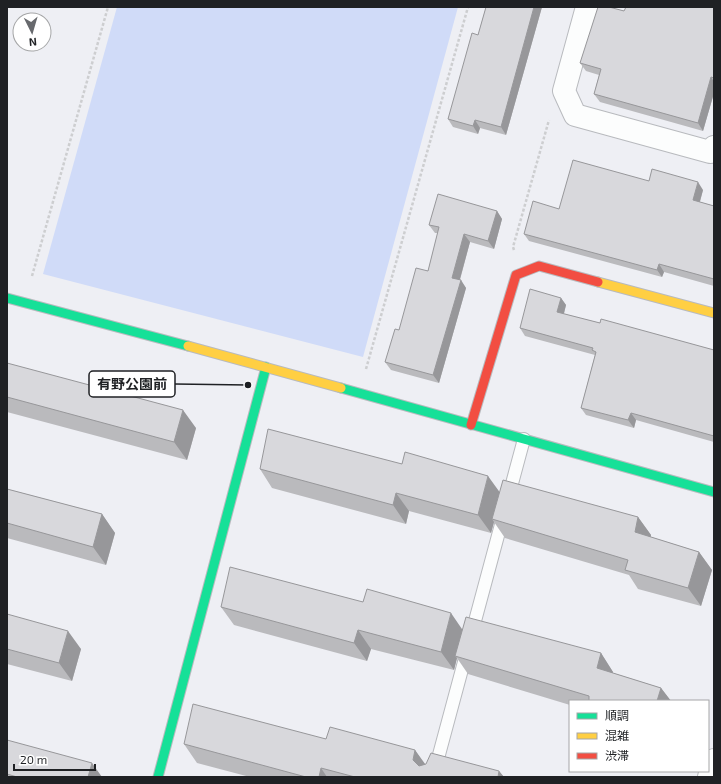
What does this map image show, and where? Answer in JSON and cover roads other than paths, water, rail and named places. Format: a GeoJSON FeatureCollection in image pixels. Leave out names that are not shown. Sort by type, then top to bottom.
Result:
{"type":"FeatureCollection","features":[{"type":"Feature","properties":{"kind":"street"},"geometry":{"type":"LineString","coordinates":[[587,7],[564,91],[575,115],[710,152],[714,148]]}},
{"type":"Feature","properties":{"kind":"street"},"geometry":{"type":"LineString","coordinates":[[471,425],[516,275],[539,266],[714,313]]}},
{"type":"Feature","properties":{"kind":"street"},"geometry":{"type":"LineString","coordinates":[[7,298],[266,367],[714,492]]}},
{"type":"Feature","properties":{"kind":"street"},"geometry":{"type":"LineString","coordinates":[[158,777],[266,367]]}},
{"type":"Feature","properties":{"kind":"street"},"geometry":{"type":"LineString","coordinates":[[709,777],[714,760]]}},
{"type":"Feature","properties":{"kind":"lane"},"geometry":{"type":"LineString","coordinates":[[433,777],[524,439]]}},
{"type":"Feature","properties":{"kind":"place","name":"有野公園前"},"geometry":{"type":"Point","coordinates":[248,385]}}]}
